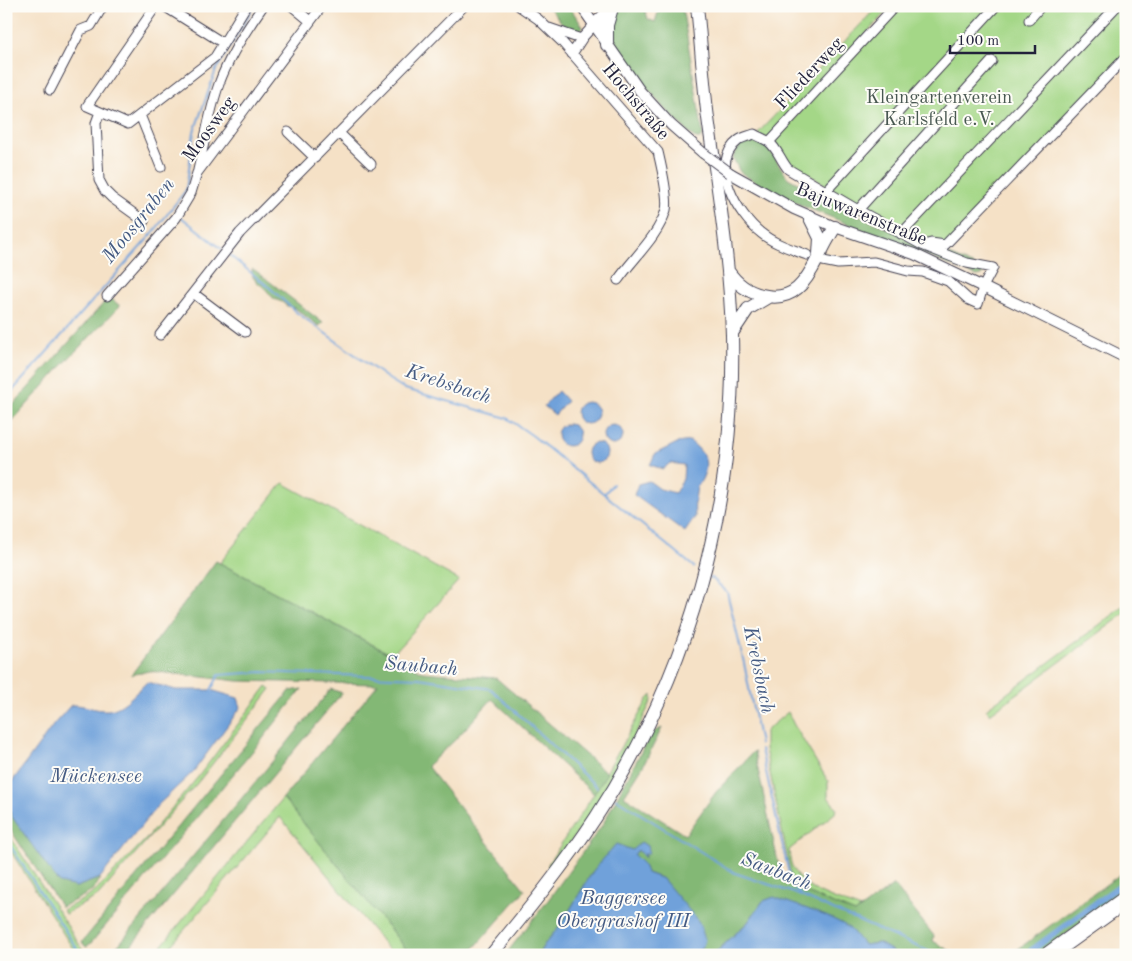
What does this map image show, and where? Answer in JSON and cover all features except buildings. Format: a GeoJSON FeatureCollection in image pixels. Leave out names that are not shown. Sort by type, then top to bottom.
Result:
{"type":"FeatureCollection","features":[{"type":"Feature","properties":{"kind":"highway"},"geometry":{"type":"LineString","coordinates":[[491,955],[567,860],[597,816],[626,768],[644,733],[676,659],[703,576],[718,514],[730,410],[732,333],[728,271],[708,115],[697,6]]}},
{"type":"Feature","properties":{"kind":"highway"},"geometry":{"type":"LineString","coordinates":[[594,24],[613,7]]}},
{"type":"Feature","properties":{"kind":"highway"},"geometry":{"type":"LineString","coordinates":[[607,45],[607,26],[613,7]]}},
{"type":"Feature","properties":{"kind":"highway"},"geometry":{"type":"LineString","coordinates":[[728,271],[741,286],[756,294],[779,297],[797,290],[809,276],[820,238],[809,216]]}},
{"type":"Feature","properties":{"kind":"highway"},"geometry":{"type":"LineString","coordinates":[[816,257],[835,227]]}},
{"type":"Feature","properties":{"kind":"highway"},"geometry":{"type":"LineString","coordinates":[[732,333],[748,309],[768,297]]}},
{"type":"Feature","properties":{"kind":"main road","name":"Bajuwarenstraße"},"geometry":{"type":"LineString","coordinates":[[581,6],[640,91],[671,125],[703,153],[730,173],[809,216],[914,254],[1126,358]]}},
{"type":"Feature","properties":{"kind":"main road"},"geometry":{"type":"LineString","coordinates":[[1043,955],[1126,895]]}},
{"type":"Feature","properties":{"kind":"street"},"geometry":{"type":"LineString","coordinates":[[50,90],[81,30],[90,26],[103,6]]}},
{"type":"Feature","properties":{"kind":"street"},"geometry":{"type":"LineString","coordinates":[[156,6],[87,106],[128,124],[215,57],[246,6]]}},
{"type":"Feature","properties":{"kind":"street"},"geometry":{"type":"LineString","coordinates":[[164,6],[223,43]]}},
{"type":"Feature","properties":{"kind":"street"},"geometry":{"type":"LineString","coordinates":[[205,155],[220,82],[248,28],[263,6]]}},
{"type":"Feature","properties":{"kind":"street"},"geometry":{"type":"LineString","coordinates":[[292,6],[310,21]]}},
{"type":"Feature","properties":{"kind":"street","name":"Moosweg"},"geometry":{"type":"LineString","coordinates":[[107,296],[178,215],[191,194],[205,155],[322,6]]}},
{"type":"Feature","properties":{"kind":"street"},"geometry":{"type":"LineString","coordinates":[[160,334],[240,233],[464,6]]}},
{"type":"Feature","properties":{"kind":"street","name":"Hochstraße"},"geometry":{"type":"LineString","coordinates":[[519,6],[547,27],[658,152],[663,174],[666,208],[656,232],[618,280]]}},
{"type":"Feature","properties":{"kind":"street","name":"Fliederweg"},"geometry":{"type":"LineString","coordinates":[[769,142],[895,6]]}},
{"type":"Feature","properties":{"kind":"street"},"geometry":{"type":"LineString","coordinates":[[826,192],[996,6]]}},
{"type":"Feature","properties":{"kind":"street"},"geometry":{"type":"LineString","coordinates":[[1029,20],[1041,6]]}},
{"type":"Feature","properties":{"kind":"street"},"geometry":{"type":"LineString","coordinates":[[900,234],[1117,6]]}},
{"type":"Feature","properties":{"kind":"street"},"geometry":{"type":"LineString","coordinates":[[572,54],[581,39],[594,24]]}},
{"type":"Feature","properties":{"kind":"street"},"geometry":{"type":"LineString","coordinates":[[547,27],[581,39]]}},
{"type":"Feature","properties":{"kind":"street"},"geometry":{"type":"LineString","coordinates":[[922,245],[931,242],[945,245],[1126,57]]}},
{"type":"Feature","properties":{"kind":"street"},"geometry":{"type":"LineString","coordinates":[[858,210],[992,61]]}},
{"type":"Feature","properties":{"kind":"street"},"geometry":{"type":"LineString","coordinates":[[100,112],[96,123],[99,180],[105,191],[112,198],[144,221]]}},
{"type":"Feature","properties":{"kind":"street"},"geometry":{"type":"LineString","coordinates":[[140,115],[161,167]]}},
{"type":"Feature","properties":{"kind":"street"},"geometry":{"type":"LineString","coordinates":[[288,132],[315,158]]}},
{"type":"Feature","properties":{"kind":"street"},"geometry":{"type":"LineString","coordinates":[[339,133],[371,164]]}},
{"type":"Feature","properties":{"kind":"street"},"geometry":{"type":"LineString","coordinates":[[769,142],[754,134],[740,139],[731,149],[725,164],[728,186],[736,204],[749,222],[762,234],[775,242],[838,264],[874,262],[908,271],[923,272],[948,281],[969,300],[978,304],[984,287]]}},
{"type":"Feature","properties":{"kind":"street","name":"Bajuwarenstraße"},"geometry":{"type":"LineString","coordinates":[[769,142],[788,169],[900,234],[967,263],[994,268],[984,287]]}},
{"type":"Feature","properties":{"kind":"street"},"geometry":{"type":"LineString","coordinates":[[193,293],[245,332]]}},
{"type":"Feature","properties":{"kind":"street"},"geometry":{"type":"LineString","coordinates":[[1056,955],[1126,904]]}},
{"type":"Feature","properties":{"kind":"green space"},"geometry":{"type":"Polygon","coordinates":[[[548,6],[569,6],[583,27],[580,32],[575,35],[570,33],[548,6]]]}},
{"type":"Feature","properties":{"kind":"green space"},"geometry":{"type":"Polygon","coordinates":[[[622,6],[639,6],[646,12],[648,19],[655,22],[660,6],[682,6],[703,135],[700,139],[696,139],[674,118],[645,86],[621,53],[614,38],[611,23],[622,6]]]}},
{"type":"Feature","properties":{"kind":"green space"},"geometry":{"type":"Polygon","coordinates":[[[878,6],[892,6],[768,139],[757,134],[878,6]]]}},
{"type":"Feature","properties":{"kind":"green space","name":"Kleingartenverein Karlsfeld e.V."},"geometry":{"type":"Polygon","coordinates":[[[898,6],[1126,6],[1126,61],[945,248],[921,243],[857,208],[859,205],[806,173],[803,176],[782,159],[774,139],[898,6]]]}},
{"type":"Feature","properties":{"kind":"green space"},"geometry":{"type":"Polygon","coordinates":[[[755,139],[770,151],[788,178],[868,220],[979,268],[984,271],[982,275],[977,276],[803,206],[755,182],[740,172],[733,158],[741,145],[755,139]]]}},
{"type":"Feature","properties":{"kind":"green space"},"geometry":{"type":"Polygon","coordinates":[[[252,269],[323,323],[319,326],[295,308],[274,299],[262,285],[258,284],[253,277],[252,269]]]}},
{"type":"Feature","properties":{"kind":"green space"},"geometry":{"type":"Polygon","coordinates":[[[109,297],[120,306],[70,357],[6,428],[6,413],[109,297]]]}},
{"type":"Feature","properties":{"kind":"green space"},"geometry":{"type":"Polygon","coordinates":[[[283,483],[459,580],[392,655],[220,563],[283,483]]]}},
{"type":"Feature","properties":{"kind":"green space"},"geometry":{"type":"Polygon","coordinates":[[[216,561],[423,672],[496,678],[607,773],[594,794],[492,699],[456,739],[427,766],[525,890],[468,955],[411,955],[283,798],[378,684],[238,681],[149,671],[131,675],[216,561]]]}},
{"type":"Feature","properties":{"kind":"green space"},"geometry":{"type":"Polygon","coordinates":[[[1126,605],[1126,613],[990,714],[986,709],[1126,605]]]}},
{"type":"Feature","properties":{"kind":"green space"},"geometry":{"type":"Polygon","coordinates":[[[267,686],[271,689],[199,781],[98,896],[65,914],[63,910],[96,891],[146,839],[198,777],[267,686]]]}},
{"type":"Feature","properties":{"kind":"green space"},"geometry":{"type":"Polygon","coordinates":[[[302,689],[257,746],[86,947],[82,942],[290,691],[302,689]]]}},
{"type":"Feature","properties":{"kind":"green space"},"geometry":{"type":"Polygon","coordinates":[[[331,689],[342,693],[123,955],[110,955],[267,768],[331,689]]]}},
{"type":"Feature","properties":{"kind":"green space"},"geometry":{"type":"Polygon","coordinates":[[[652,695],[652,700],[601,799],[554,866],[548,871],[548,864],[594,794],[652,695]]]}},
{"type":"Feature","properties":{"kind":"green space"},"geometry":{"type":"Polygon","coordinates":[[[788,712],[828,781],[828,797],[837,809],[835,813],[789,850],[791,864],[797,875],[812,889],[861,909],[855,913],[807,893],[793,884],[765,749],[765,731],[788,712]]]}},
{"type":"Feature","properties":{"kind":"green space"},"geometry":{"type":"Polygon","coordinates":[[[662,728],[643,766],[624,796],[685,835],[716,792],[754,751],[781,876],[807,893],[855,913],[894,885],[934,936],[933,941],[957,955],[899,955],[879,943],[865,945],[857,939],[850,929],[763,901],[748,922],[713,955],[697,955],[702,949],[663,879],[647,873],[644,865],[634,855],[638,850],[645,857],[647,846],[632,850],[593,871],[562,923],[538,955],[505,955],[546,903],[603,824],[651,733],[662,728]]]}},
{"type":"Feature","properties":{"kind":"green space"},"geometry":{"type":"Polygon","coordinates":[[[283,798],[411,955],[393,955],[280,817],[163,955],[154,955],[283,798]]]}},
{"type":"Feature","properties":{"kind":"green space"},"geometry":{"type":"Polygon","coordinates":[[[6,803],[12,817],[76,887],[100,878],[94,888],[84,896],[61,907],[6,823],[6,803]]]}},
{"type":"Feature","properties":{"kind":"green space"},"geometry":{"type":"Polygon","coordinates":[[[6,830],[86,955],[77,955],[6,844],[6,830]]]}},
{"type":"Feature","properties":{"kind":"green space"},"geometry":{"type":"Polygon","coordinates":[[[1126,870],[1126,892],[1037,955],[1010,955],[1126,870]]]}},
{"type":"Feature","properties":{"kind":"water"},"geometry":{"type":"Polygon","coordinates":[[[558,391],[567,401],[555,415],[544,406],[558,391]]]}},
{"type":"Feature","properties":{"kind":"water"},"geometry":{"type":"Polygon","coordinates":[[[587,402],[595,405],[598,413],[595,421],[587,424],[579,421],[576,413],[579,405],[587,402]]]}},
{"type":"Feature","properties":{"kind":"water"},"geometry":{"type":"Polygon","coordinates":[[[568,424],[576,427],[579,435],[576,443],[568,446],[560,443],[557,435],[560,427],[568,424]]]}},
{"type":"Feature","properties":{"kind":"water"},"geometry":{"type":"Polygon","coordinates":[[[613,425],[620,428],[623,435],[620,442],[613,445],[606,442],[603,435],[606,428],[613,425]]]}},
{"type":"Feature","properties":{"kind":"water"},"geometry":{"type":"Polygon","coordinates":[[[690,441],[702,453],[706,466],[697,487],[695,517],[685,532],[634,495],[638,484],[649,481],[660,489],[675,493],[683,479],[684,465],[670,463],[663,469],[650,465],[655,454],[677,443],[690,441]]]}},
{"type":"Feature","properties":{"kind":"water"},"geometry":{"type":"Polygon","coordinates":[[[597,443],[604,446],[607,453],[604,460],[597,463],[590,460],[587,453],[590,446],[597,443]]]}},
{"type":"Feature","properties":{"kind":"water","name":"Mückensee"},"geometry":{"type":"Polygon","coordinates":[[[147,682],[176,690],[211,690],[238,698],[241,707],[194,771],[158,805],[100,878],[76,887],[59,883],[12,817],[6,803],[6,790],[54,724],[71,705],[103,710],[114,709],[129,699],[147,682]]]}},
{"type":"Feature","properties":{"kind":"water","name":"Baggersee Obergrashof III"},"geometry":{"type":"Polygon","coordinates":[[[641,842],[647,846],[649,854],[644,854],[645,858],[638,850],[634,855],[644,865],[647,873],[663,879],[699,922],[705,939],[702,949],[697,955],[538,955],[562,923],[593,871],[616,844],[632,850],[641,842]]]}},
{"type":"Feature","properties":{"kind":"water"},"geometry":{"type":"Polygon","coordinates":[[[774,897],[824,915],[842,924],[849,928],[865,945],[879,943],[899,955],[713,955],[748,922],[763,901],[774,897]]]}},
{"type":"Feature","properties":{"kind":"waterway","name":"Moosgraben"},"geometry":{"type":"LineString","coordinates":[[6,398],[152,234],[186,190],[194,132],[216,70],[254,6]]}},
{"type":"Feature","properties":{"kind":"waterway","name":"Krebsbach"},"geometry":{"type":"LineString","coordinates":[[181,217],[222,249]]}},
{"type":"Feature","properties":{"kind":"waterway","name":"Krebsbach"},"geometry":{"type":"LineString","coordinates":[[228,254],[296,312],[405,389],[507,418],[533,436],[694,567]]}},
{"type":"Feature","properties":{"kind":"waterway"},"geometry":{"type":"LineString","coordinates":[[605,493],[613,484]]}},
{"type":"Feature","properties":{"kind":"waterway","name":"Krebsbach"},"geometry":{"type":"LineString","coordinates":[[710,578],[727,592],[744,663],[760,744]]}},
{"type":"Feature","properties":{"kind":"waterway","name":"Saubach"},"geometry":{"type":"LineString","coordinates":[[211,690],[219,675],[261,672],[419,678],[491,689],[597,787]]}},
{"type":"Feature","properties":{"kind":"waterway","name":"Krebsbach"},"geometry":{"type":"LineString","coordinates":[[761,749],[791,883],[801,895]]}},
{"type":"Feature","properties":{"kind":"waterway","name":"Saubach"},"geometry":{"type":"LineString","coordinates":[[615,798],[735,873],[794,893],[937,955]]}},
{"type":"Feature","properties":{"kind":"waterway"},"geometry":{"type":"LineString","coordinates":[[6,839],[81,955]]}},
{"type":"Feature","properties":{"kind":"waterway"},"geometry":{"type":"LineString","coordinates":[[1025,955],[1126,881]]}}]}
